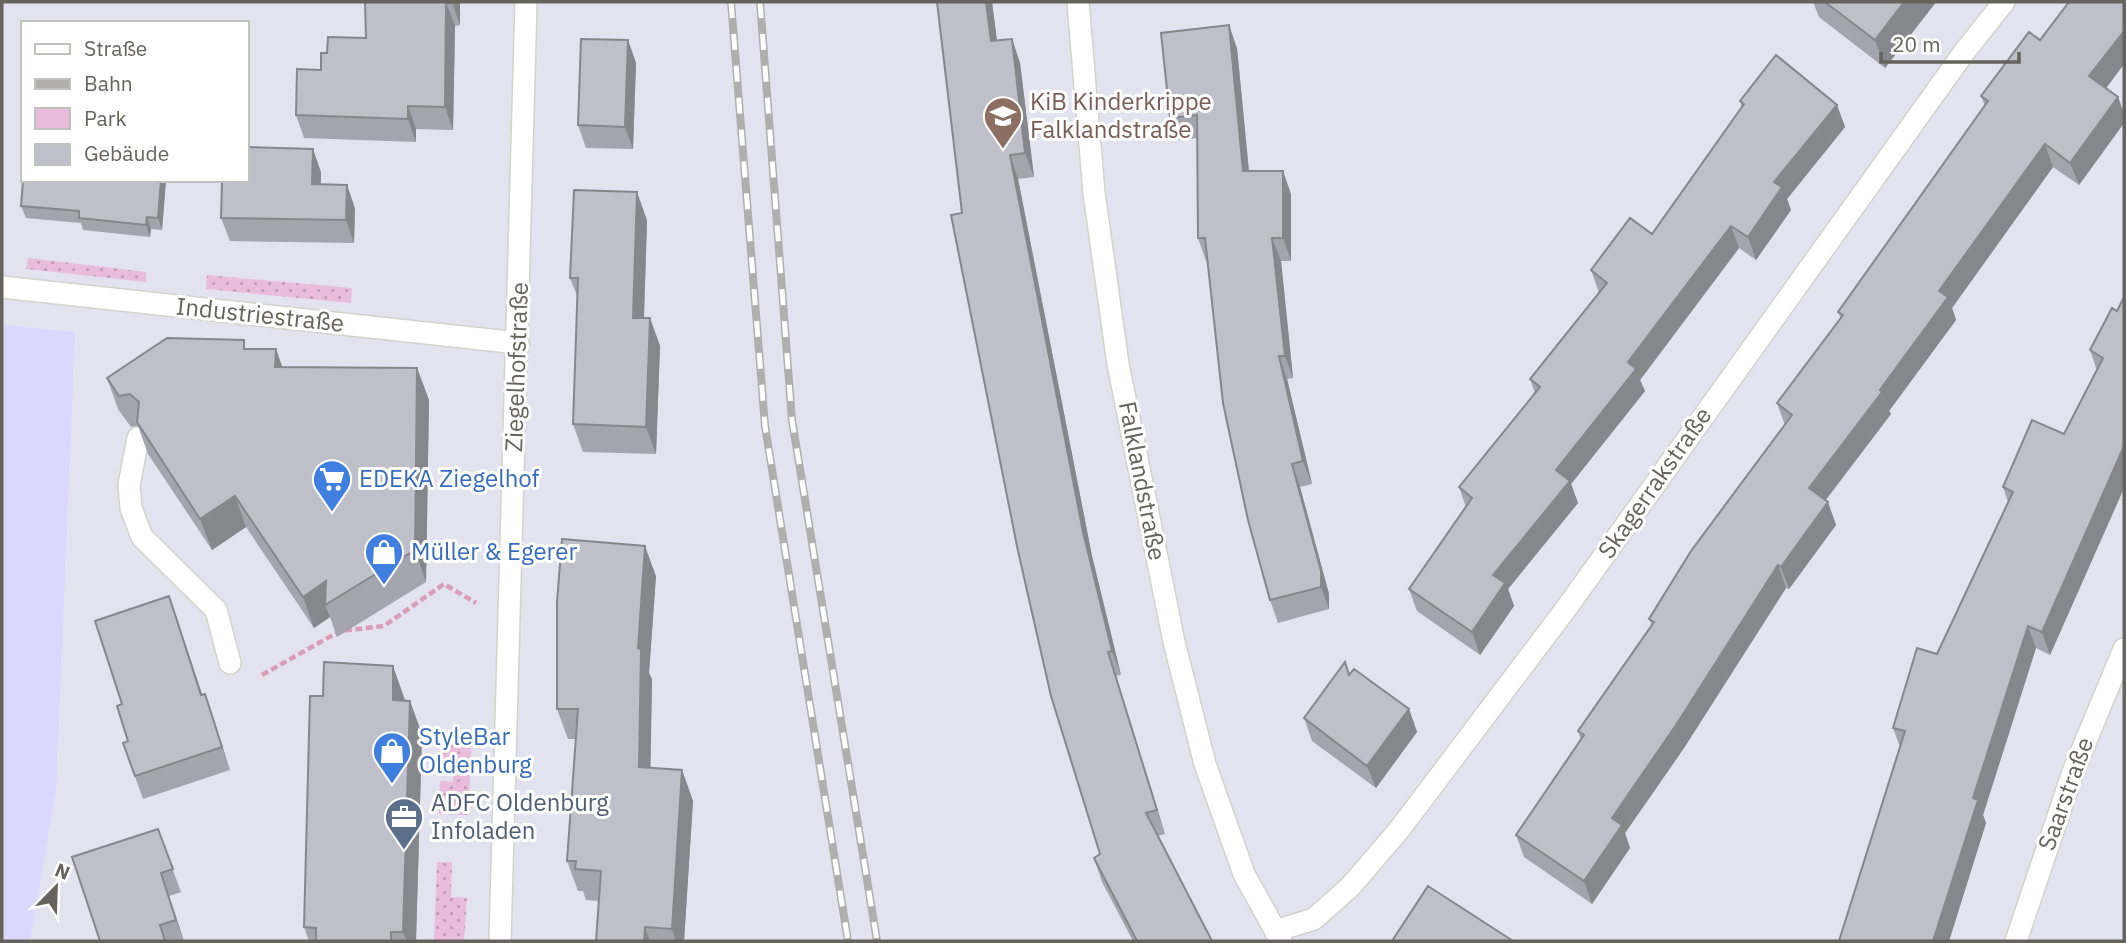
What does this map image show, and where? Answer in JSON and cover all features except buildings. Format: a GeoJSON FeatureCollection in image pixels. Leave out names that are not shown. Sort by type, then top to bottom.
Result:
{"type":"FeatureCollection","features":[{"type":"Feature","properties":{"kind":"street","name":"Ziegelhofstraße"},"geometry":{"type":"LineString","coordinates":[[500,941],[526,2]]}},
{"type":"Feature","properties":{"kind":"street","name":"Falklandstraße"},"geometry":{"type":"LineString","coordinates":[[1078,2],[1094,193],[1118,364],[1174,642],[1205,764],[1244,874],[1278,936]]}},
{"type":"Feature","properties":{"kind":"street","name":"Skagerrakstraße"},"geometry":{"type":"LineString","coordinates":[[1278,936],[1314,919],[1350,887],[1399,830],[1532,655],[1837,229],[2004,2]]}},
{"type":"Feature","properties":{"kind":"street","name":"Industriestraße"},"geometry":{"type":"LineString","coordinates":[[2,287],[518,343]]}},
{"type":"Feature","properties":{"kind":"street"},"geometry":{"type":"LineString","coordinates":[[138,439],[130,485],[131,508],[142,537],[216,610],[230,663]]}},
{"type":"Feature","properties":{"kind":"street","name":"Saarstraße"},"geometry":{"type":"LineString","coordinates":[[2016,941],[2073,772],[2124,649]]}},
{"type":"Feature","properties":{"kind":"path"},"geometry":{"type":"LineString","coordinates":[[230,663],[229,679],[254,679],[340,631],[384,626],[444,584],[479,605],[511,604]]}},
{"type":"Feature","properties":{"kind":"shaded area"},"geometry":{"type":"Polygon","coordinates":[[[2,325],[75,332],[56,790],[30,941],[2,941],[2,325]]]}},
{"type":"Feature","properties":{"kind":"green space"},"geometry":{"type":"Polygon","coordinates":[[[28,258],[146,272],[146,282],[26,269],[28,258]]]}},
{"type":"Feature","properties":{"kind":"green space"},"geometry":{"type":"Polygon","coordinates":[[[207,275],[352,288],[351,303],[206,289],[207,275]]]}},
{"type":"Feature","properties":{"kind":"green space"},"geometry":{"type":"Polygon","coordinates":[[[453,735],[472,736],[468,815],[439,814],[440,781],[453,782],[454,763],[441,762],[442,746],[453,735]]]}},
{"type":"Feature","properties":{"kind":"green space"},"geometry":{"type":"Polygon","coordinates":[[[437,862],[452,862],[451,897],[467,898],[464,941],[434,941],[437,862]]]}},
{"type":"Feature","properties":{"kind":"railway"},"geometry":{"type":"LineString","coordinates":[[731,2],[765,426],[848,941]]}},
{"type":"Feature","properties":{"kind":"railway"},"geometry":{"type":"LineString","coordinates":[[760,2],[792,420],[877,941]]}},
{"type":"Feature","properties":{"kind":"place","name":"KiB Kinderkrippe Falklandstraße"},"geometry":{"type":"Point","coordinates":[1003,150]}},
{"type":"Feature","properties":{"kind":"place","name":"EDEKA Ziegelhof"},"geometry":{"type":"Point","coordinates":[332,513]}},
{"type":"Feature","properties":{"kind":"place","name":"Müller & Egerer"},"geometry":{"type":"Point","coordinates":[384,586]}},
{"type":"Feature","properties":{"kind":"place","name":"StyleBar Oldenburg"},"geometry":{"type":"Point","coordinates":[392,785]}},
{"type":"Feature","properties":{"kind":"place","name":"ADFC Oldenburg Infoladen"},"geometry":{"type":"Point","coordinates":[404,851]}}]}
